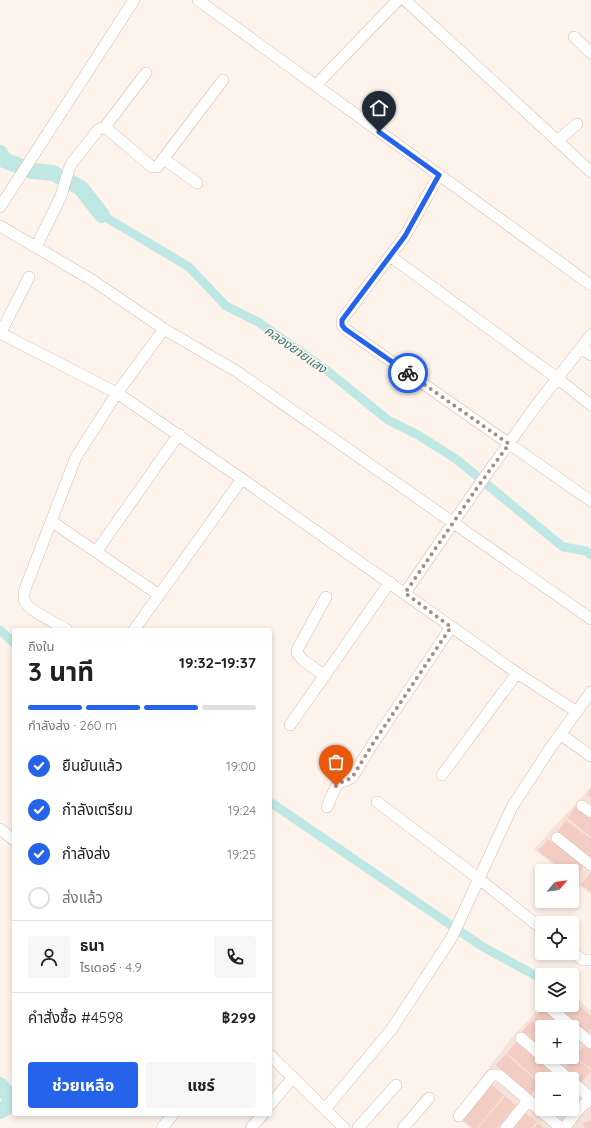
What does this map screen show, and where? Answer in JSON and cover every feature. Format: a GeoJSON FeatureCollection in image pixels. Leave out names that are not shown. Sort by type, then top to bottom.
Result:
{"type":"FeatureCollection","features":[{"type":"Feature","properties":{"kind":"street"},"geometry":{"type":"LineString","coordinates":[[0,207],[134,0]]}},
{"type":"Feature","properties":{"kind":"street"},"geometry":{"type":"LineString","coordinates":[[198,0],[591,285]]}},
{"type":"Feature","properties":{"kind":"street"},"geometry":{"type":"LineString","coordinates":[[316,85],[398,0]]}},
{"type":"Feature","properties":{"kind":"street"},"geometry":{"type":"LineString","coordinates":[[404,0],[591,172]]}},
{"type":"Feature","properties":{"kind":"street"},"geometry":{"type":"LineString","coordinates":[[574,37],[591,53]]}},
{"type":"Feature","properties":{"kind":"street"},"geometry":{"type":"LineString","coordinates":[[36,248],[61,196],[65,186],[67,173],[72,163],[96,132],[100,128],[105,127],[146,73]]}},
{"type":"Feature","properties":{"kind":"street"},"geometry":{"type":"LineString","coordinates":[[105,127],[153,167],[158,166],[222,80]]}},
{"type":"Feature","properties":{"kind":"street"},"geometry":{"type":"LineString","coordinates":[[557,141],[577,124]]}},
{"type":"Feature","properties":{"kind":"street"},"geometry":{"type":"LineString","coordinates":[[164,159],[197,183]]}},
{"type":"Feature","properties":{"kind":"street"},"geometry":{"type":"LineString","coordinates":[[439,175],[405,236],[342,320],[342,325],[345,329],[591,501]]}},
{"type":"Feature","properties":{"kind":"street"},"geometry":{"type":"LineString","coordinates":[[0,226],[92,280],[164,328],[236,371],[591,619]]}},
{"type":"Feature","properties":{"kind":"street"},"geometry":{"type":"LineString","coordinates":[[390,256],[557,378],[591,405]]}},
{"type":"Feature","properties":{"kind":"street"},"geometry":{"type":"LineString","coordinates":[[29,277],[0,333],[117,393],[179,434],[517,673],[577,712]]}},
{"type":"Feature","properties":{"kind":"street"},"geometry":{"type":"LineString","coordinates":[[64,628],[26,604],[24,600],[24,589],[76,457],[117,393],[164,328]]}},
{"type":"Feature","properties":{"kind":"street"},"geometry":{"type":"LineString","coordinates":[[405,593],[479,485],[557,378],[591,335]]}},
{"type":"Feature","properties":{"kind":"street"},"geometry":{"type":"LineString","coordinates":[[582,348],[591,355]]}},
{"type":"Feature","properties":{"kind":"street"},"geometry":{"type":"LineString","coordinates":[[96,552],[179,434]]}},
{"type":"Feature","properties":{"kind":"street"},"geometry":{"type":"LineString","coordinates":[[135,628],[242,479]]}},
{"type":"Feature","properties":{"kind":"street"},"geometry":{"type":"LineString","coordinates":[[51,521],[159,595]]}},
{"type":"Feature","properties":{"kind":"street"},"geometry":{"type":"LineString","coordinates":[[290,725],[390,582]]}},
{"type":"Feature","properties":{"kind":"street"},"geometry":{"type":"LineString","coordinates":[[325,676],[303,660],[297,653],[298,648],[326,597]]}},
{"type":"Feature","properties":{"kind":"street"},"geometry":{"type":"LineString","coordinates":[[327,807],[336,786],[353,776],[451,627]]}},
{"type":"Feature","properties":{"kind":"street"},"geometry":{"type":"LineString","coordinates":[[442,775],[517,673]]}},
{"type":"Feature","properties":{"kind":"street"},"geometry":{"type":"LineString","coordinates":[[325,1109],[390,1030],[452,937],[460,923],[478,878],[512,807],[551,747],[591,692]]}},
{"type":"Feature","properties":{"kind":"street"},"geometry":{"type":"LineString","coordinates":[[560,734],[591,756]]}},
{"type":"Feature","properties":{"kind":"street"},"geometry":{"type":"LineString","coordinates":[[376,802],[535,923]]}},
{"type":"Feature","properties":{"kind":"street"},"geometry":{"type":"LineString","coordinates":[[0,829],[12,838]]}},
{"type":"Feature","properties":{"kind":"street"},"geometry":{"type":"LineString","coordinates":[[557,838],[591,864]]}},
{"type":"Feature","properties":{"kind":"street"},"geometry":{"type":"LineString","coordinates":[[579,957],[583,960],[591,960]]}},
{"type":"Feature","properties":{"kind":"street"},"geometry":{"type":"LineString","coordinates":[[555,1012],[591,1043]]}},
{"type":"Feature","properties":{"kind":"street"},"geometry":{"type":"LineString","coordinates":[[521,1038],[535,1049]]}},
{"type":"Feature","properties":{"kind":"street"},"geometry":{"type":"LineString","coordinates":[[272,1056],[344,1128]]}},
{"type":"Feature","properties":{"kind":"street"},"geometry":{"type":"LineString","coordinates":[[552,1064],[561,1072]]}},
{"type":"Feature","properties":{"kind":"street"},"geometry":{"type":"LineString","coordinates":[[459,1116],[492,1075],[499,1075],[528,1101],[563,1128],[580,1108],[591,1098],[579,1088]]}},
{"type":"Feature","properties":{"kind":"street"},"geometry":{"type":"LineString","coordinates":[[272,1103],[293,1077]]}},
{"type":"Feature","properties":{"kind":"street"},"geometry":{"type":"LineString","coordinates":[[358,1128],[396,1085]]}},
{"type":"Feature","properties":{"kind":"street"},"geometry":{"type":"LineString","coordinates":[[403,1128],[429,1098]]}},
{"type":"Feature","properties":{"kind":"street"},"geometry":{"type":"LineString","coordinates":[[506,1128],[528,1101]]}},
{"type":"Feature","properties":{"kind":"street"},"geometry":{"type":"LineString","coordinates":[[162,1128],[171,1116]]}},
{"type":"Feature","properties":{"kind":"street"},"geometry":{"type":"LineString","coordinates":[[251,1128],[261,1116]]}},
{"type":"Feature","properties":{"kind":"shaded area"},"geometry":{"type":"Polygon","coordinates":[[[591,787],[591,895],[579,886],[579,864],[552,864],[534,849],[591,787]]]}},
{"type":"Feature","properties":{"kind":"shaded area"},"geometry":{"type":"Polygon","coordinates":[[[579,1000],[591,1011],[591,1128],[470,1128],[453,1115],[510,1040],[536,1012],[579,1012],[579,1000]]]}},
{"type":"Feature","properties":{"kind":"building"},"geometry":{"type":"Polygon","coordinates":[[[591,788],[591,797],[587,794],[591,788]]]}},
{"type":"Feature","properties":{"kind":"building"},"geometry":{"type":"Polygon","coordinates":[[[576,806],[591,817],[591,837],[567,818],[576,806]]]}},
{"type":"Feature","properties":{"kind":"building"},"geometry":{"type":"Polygon","coordinates":[[[566,820],[591,839],[591,858],[557,832],[566,820]]]}},
{"type":"Feature","properties":{"kind":"building"},"geometry":{"type":"Polygon","coordinates":[[[548,839],[584,866],[579,872],[579,864],[556,864],[538,851],[548,839]]]}},
{"type":"Feature","properties":{"kind":"building"},"geometry":{"type":"Polygon","coordinates":[[[591,872],[591,892],[581,885],[591,872]]]}},
{"type":"Feature","properties":{"kind":"building"},"geometry":{"type":"Polygon","coordinates":[[[579,1006],[591,1016],[591,1029],[587,1034],[579,1027],[579,1020],[571,1020],[564,1014],[566,1012],[579,1012],[579,1006]]]}},
{"type":"Feature","properties":{"kind":"building"},"geometry":{"type":"Polygon","coordinates":[[[539,1012],[548,1012],[557,1020],[535,1021],[533,1019],[539,1012]]]}},
{"type":"Feature","properties":{"kind":"building"},"geometry":{"type":"Polygon","coordinates":[[[532,1020],[535,1022],[535,1043],[522,1032],[532,1020]]]}},
{"type":"Feature","properties":{"kind":"building"},"geometry":{"type":"Polygon","coordinates":[[[517,1041],[535,1057],[535,1064],[543,1064],[551,1071],[535,1072],[535,1078],[507,1053],[517,1041]]]}},
{"type":"Feature","properties":{"kind":"building"},"geometry":{"type":"Polygon","coordinates":[[[585,1044],[591,1049],[591,1069],[579,1059],[579,1051],[585,1044]]]}},
{"type":"Feature","properties":{"kind":"building"},"geometry":{"type":"Polygon","coordinates":[[[506,1054],[535,1080],[535,1090],[530,1095],[496,1065],[506,1054]]]}},
{"type":"Feature","properties":{"kind":"building"},"geometry":{"type":"Polygon","coordinates":[[[579,1060],[591,1071],[581,1083],[579,1081],[579,1072],[569,1072],[565,1068],[568,1064],[579,1064],[579,1060]]]}},
{"type":"Feature","properties":{"kind":"building"},"geometry":{"type":"Polygon","coordinates":[[[492,1085],[504,1095],[477,1128],[473,1128],[463,1120],[492,1085]]]}},
{"type":"Feature","properties":{"kind":"building"},"geometry":{"type":"Polygon","coordinates":[[[505,1096],[516,1105],[498,1128],[478,1128],[505,1096]]]}},
{"type":"Feature","properties":{"kind":"building"},"geometry":{"type":"Polygon","coordinates":[[[525,1113],[537,1122],[532,1128],[512,1128],[525,1113]]]}},
{"type":"Feature","properties":{"kind":"building"},"geometry":{"type":"Polygon","coordinates":[[[591,1120],[591,1128],[585,1128],[583,1123],[591,1120]]]}},
{"type":"Feature","properties":{"kind":"building"},"geometry":{"type":"Polygon","coordinates":[[[538,1123],[544,1128],[534,1128],[538,1123]]]}},
{"type":"Feature","properties":{"kind":"waterway","name":"คลองยายแสง"},"geometry":{"type":"LineString","coordinates":[[0,153],[4,160],[32,171],[53,173],[81,188],[102,215]]}},
{"type":"Feature","properties":{"kind":"waterway","name":"คลองยายแสง"},"geometry":{"type":"LineString","coordinates":[[102,215],[189,267],[226,306],[258,322],[325,369],[388,420],[418,435],[456,459],[563,547],[586,551],[591,555]]}},
{"type":"Feature","properties":{"kind":"waterway"},"geometry":{"type":"LineString","coordinates":[[0,630],[12,641]]}},
{"type":"Feature","properties":{"kind":"waterway"},"geometry":{"type":"LineString","coordinates":[[272,804],[483,947],[535,975]]}},
{"type":"Feature","properties":{"kind":"waterway"},"geometry":{"type":"LineString","coordinates":[[0,1085],[12,1100]]}},
{"type":"Feature","properties":{"kind":"waterway"},"geometry":{"type":"LineString","coordinates":[[0,1111],[12,1104]]}},
{"type":"Feature","properties":{"kind":"way so far"},"geometry":{"type":"LineString","coordinates":[[336,786],[342,781],[353,776],[451,627],[405,593],[509,444],[408,373]]}},
{"type":"Feature","properties":{"kind":"route"},"geometry":{"type":"LineString","coordinates":[[379,132],[439,175],[405,236],[342,320],[342,325],[345,329],[408,373]]}}]}
